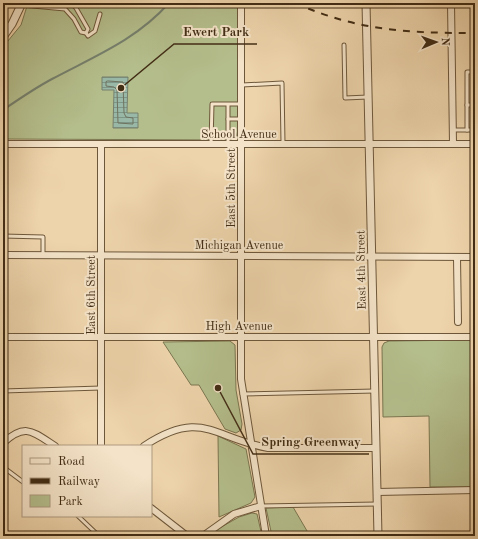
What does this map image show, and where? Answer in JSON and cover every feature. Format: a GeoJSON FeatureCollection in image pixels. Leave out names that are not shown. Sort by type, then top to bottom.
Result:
{"type":"FeatureCollection","features":[{"type":"Feature","properties":{"kind":"street","name":"East 5th Street"},"geometry":{"type":"LineString","coordinates":[[242,3],[242,394],[266,536]]}},
{"type":"Feature","properties":{"kind":"street","name":"East 4th Street"},"geometry":{"type":"LineString","coordinates":[[366,3],[378,536]]}},
{"type":"Feature","properties":{"kind":"street"},"geometry":{"type":"LineString","coordinates":[[451,3],[453,144]]}},
{"type":"Feature","properties":{"kind":"street"},"geometry":{"type":"LineString","coordinates":[[3,36],[12,24],[22,4]]}},
{"type":"Feature","properties":{"kind":"street","name":"School Avenue"},"geometry":{"type":"LineString","coordinates":[[3,144],[475,144]]}},
{"type":"Feature","properties":{"kind":"street","name":"East 6th Street"},"geometry":{"type":"LineString","coordinates":[[101,144],[101,445]]}},
{"type":"Feature","properties":{"kind":"street","name":"Michigan Avenue"},"geometry":{"type":"LineString","coordinates":[[3,255],[475,257]]}},
{"type":"Feature","properties":{"kind":"street"},"geometry":{"type":"LineString","coordinates":[[457,258],[458,322]]}},
{"type":"Feature","properties":{"kind":"street","name":"High Avenue"},"geometry":{"type":"LineString","coordinates":[[3,337],[475,337]]}},
{"type":"Feature","properties":{"kind":"street"},"geometry":{"type":"LineString","coordinates":[[146,445],[173,431],[193,427],[212,429],[250,444],[274,448],[376,448]]}},
{"type":"Feature","properties":{"kind":"street"},"geometry":{"type":"LineString","coordinates":[[3,443],[16,432],[25,431],[32,433],[53,445]]}},
{"type":"Feature","properties":{"kind":"street"},"geometry":{"type":"LineString","coordinates":[[377,492],[475,490]]}},
{"type":"Feature","properties":{"kind":"street"},"geometry":{"type":"LineString","coordinates":[[203,536],[234,514],[261,506]]}},
{"type":"Feature","properties":{"kind":"street"},"geometry":{"type":"LineString","coordinates":[[152,509],[187,536]]}},
{"type":"Feature","properties":{"kind":"lane"},"geometry":{"type":"LineString","coordinates":[[71,3],[88,29],[86,33]]}},
{"type":"Feature","properties":{"kind":"lane"},"geometry":{"type":"LineString","coordinates":[[22,4],[61,8],[68,12],[74,19],[81,32],[86,33],[88,36],[95,30],[100,14]]}},
{"type":"Feature","properties":{"kind":"lane"},"geometry":{"type":"LineString","coordinates":[[74,19],[80,16]]}},
{"type":"Feature","properties":{"kind":"lane"},"geometry":{"type":"LineString","coordinates":[[344,45],[345,98],[368,97]]}},
{"type":"Feature","properties":{"kind":"lane"},"geometry":{"type":"LineString","coordinates":[[467,130],[467,72],[475,72]]}},
{"type":"Feature","properties":{"kind":"lane"},"geometry":{"type":"LineString","coordinates":[[242,85],[282,83],[283,144]]}},
{"type":"Feature","properties":{"kind":"lane"},"geometry":{"type":"LineString","coordinates":[[211,145],[212,104],[242,104]]}},
{"type":"Feature","properties":{"kind":"lane"},"geometry":{"type":"LineString","coordinates":[[228,104],[228,144]]}},
{"type":"Feature","properties":{"kind":"lane"},"geometry":{"type":"LineString","coordinates":[[467,105],[475,105]]}},
{"type":"Feature","properties":{"kind":"lane"},"geometry":{"type":"LineString","coordinates":[[228,119],[242,118]]}},
{"type":"Feature","properties":{"kind":"lane"},"geometry":{"type":"LineString","coordinates":[[453,130],[475,130]]}},
{"type":"Feature","properties":{"kind":"lane"},"geometry":{"type":"LineString","coordinates":[[3,236],[43,237],[43,256]]}},
{"type":"Feature","properties":{"kind":"lane"},"geometry":{"type":"LineString","coordinates":[[3,391],[101,388]]}},
{"type":"Feature","properties":{"kind":"lane"},"geometry":{"type":"LineString","coordinates":[[242,394],[375,391]]}},
{"type":"Feature","properties":{"kind":"lane"},"geometry":{"type":"LineString","coordinates":[[3,467],[22,481]]}},
{"type":"Feature","properties":{"kind":"lane"},"geometry":{"type":"LineString","coordinates":[[261,506],[377,504]]}},
{"type":"Feature","properties":{"kind":"lane"},"geometry":{"type":"LineString","coordinates":[[79,517],[99,536]]}},
{"type":"Feature","properties":{"kind":"green space"},"geometry":{"type":"Polygon","coordinates":[[[28,3],[238,3],[238,130],[236,137],[230,140],[3,139],[3,47],[21,25],[28,3]]]}},
{"type":"Feature","properties":{"kind":"green space"},"geometry":{"type":"Polygon","coordinates":[[[475,340],[475,487],[430,487],[429,416],[383,417],[382,347],[384,343],[389,341],[475,340]]]}},
{"type":"Feature","properties":{"kind":"green space"},"geometry":{"type":"Polygon","coordinates":[[[230,341],[235,345],[236,390],[242,424],[241,430],[236,433],[225,429],[199,385],[191,385],[163,342],[230,341]]]}},
{"type":"Feature","properties":{"kind":"green space"},"geometry":{"type":"Polygon","coordinates":[[[218,436],[246,449],[255,497],[251,503],[219,517],[218,436]]]}},
{"type":"Feature","properties":{"kind":"green space"},"geometry":{"type":"Polygon","coordinates":[[[293,507],[310,536],[272,536],[266,508],[293,507]]]}},
{"type":"Feature","properties":{"kind":"green space"},"geometry":{"type":"Polygon","coordinates":[[[252,513],[257,514],[262,536],[221,536],[216,530],[239,517],[252,513]]]}},
{"type":"Feature","properties":{"kind":"water"},"geometry":{"type":"Polygon","coordinates":[[[102,77],[128,77],[127,113],[138,113],[138,128],[113,128],[114,90],[102,90],[102,77]]]}},
{"type":"Feature","properties":{"kind":"waterway"},"geometry":{"type":"LineString","coordinates":[[3,110],[46,82],[99,55],[129,37],[156,16],[169,3]]}},
{"type":"Feature","properties":{"kind":"railway"},"geometry":{"type":"LineString","coordinates":[[295,3],[340,20],[362,25],[405,31],[475,33]]}},
{"type":"Feature","properties":{"kind":"place","name":"Ewert Park"},"geometry":{"type":"Point","coordinates":[121,88]}},
{"type":"Feature","properties":{"kind":"place","name":"Spring Greenway"},"geometry":{"type":"Point","coordinates":[218,388]}}]}
